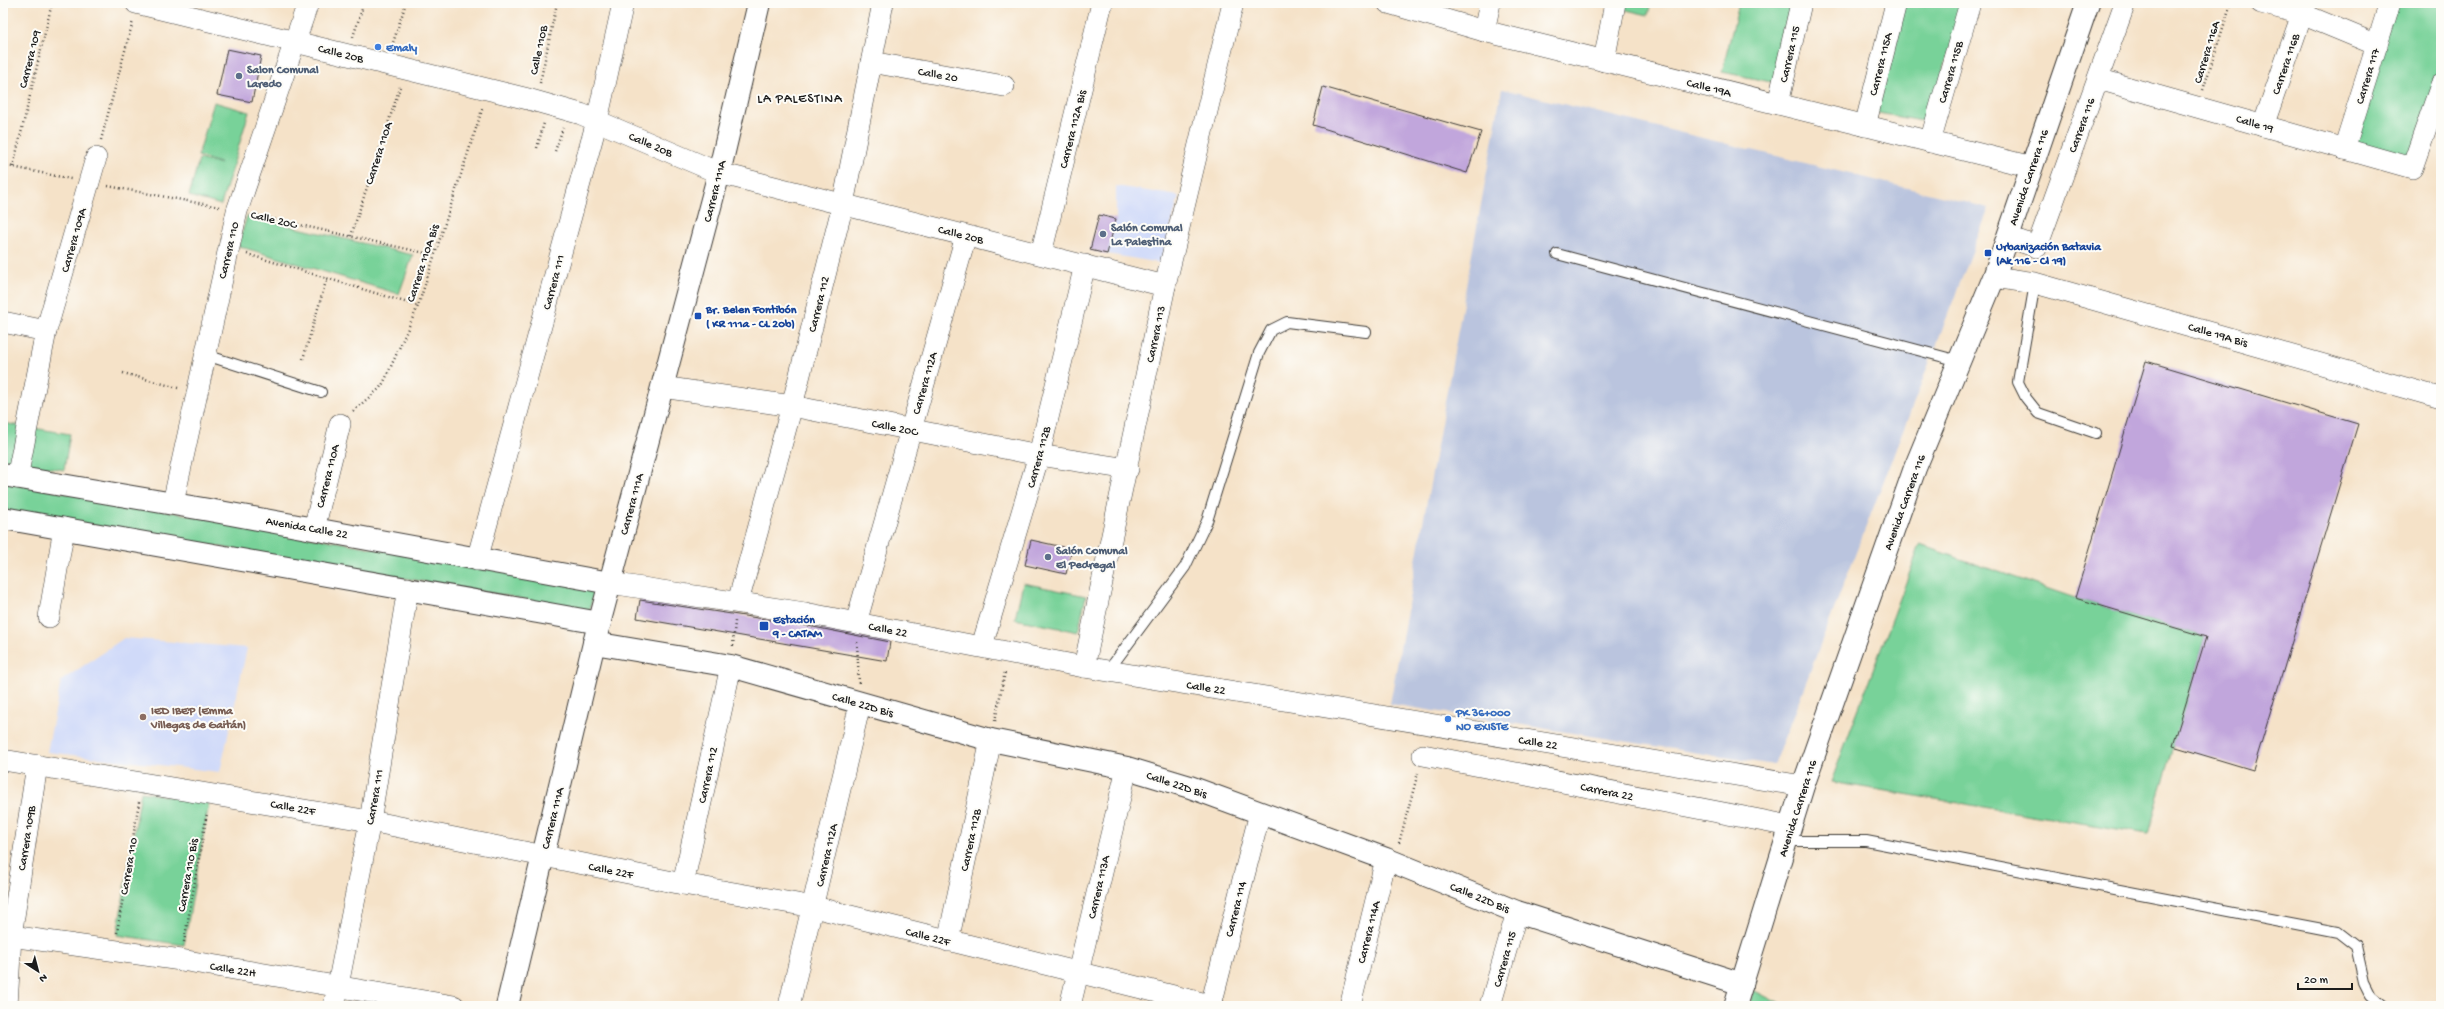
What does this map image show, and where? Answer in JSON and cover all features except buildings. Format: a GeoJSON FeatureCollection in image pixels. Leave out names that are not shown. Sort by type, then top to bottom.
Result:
{"type":"FeatureCollection","features":[{"type":"Feature","properties":{"kind":"street","name":"Calle 20B"},"geometry":{"type":"LineString","coordinates":[[137,3],[489,89],[552,106],[597,121],[719,173],[1166,286]]}},
{"type":"Feature","properties":{"kind":"street","name":"Carrera 110"},"geometry":{"type":"LineString","coordinates":[[173,504],[199,394],[228,248],[237,211],[308,3]]}},
{"type":"Feature","properties":{"kind":"street","name":"Carrera 111"},"geometry":{"type":"LineString","coordinates":[[477,560],[597,121],[623,3]]}},
{"type":"Feature","properties":{"kind":"street","name":"Carrera 111A"},"geometry":{"type":"LineString","coordinates":[[507,1006],[597,633],[719,173],[759,3]]}},
{"type":"Feature","properties":{"kind":"street","name":"Carrera 112"},"geometry":{"type":"LineString","coordinates":[[738,602],[792,406],[843,204],[883,3]]}},
{"type":"Feature","properties":{"kind":"street","name":"Carrera 112A Bis"},"geometry":{"type":"LineString","coordinates":[[1041,254],[1102,3]]}},
{"type":"Feature","properties":{"kind":"street","name":"Carrera 113"},"geometry":{"type":"LineString","coordinates":[[1084,667],[1128,469],[1166,286],[1233,3]]}},
{"type":"Feature","properties":{"kind":"street","name":"Calle 19A"},"geometry":{"type":"LineString","coordinates":[[1388,3],[1484,31],[2032,167]]}},
{"type":"Feature","properties":{"kind":"street"},"geometry":{"type":"LineString","coordinates":[[1484,31],[1490,3]]}},
{"type":"Feature","properties":{"kind":"street"},"geometry":{"type":"LineString","coordinates":[[1604,61],[1615,3]]}},
{"type":"Feature","properties":{"kind":"street","name":"Carrera 115"},"geometry":{"type":"LineString","coordinates":[[1778,104],[1801,3]]}},
{"type":"Feature","properties":{"kind":"street","name":"Carrera 115A"},"geometry":{"type":"LineString","coordinates":[[1865,126],[1896,3]]}},
{"type":"Feature","properties":{"kind":"street","name":"Carrera 115B"},"geometry":{"type":"LineString","coordinates":[[1930,142],[1970,3]]}},
{"type":"Feature","properties":{"kind":"street","name":"Avenida Carrera 116"},"geometry":{"type":"LineString","coordinates":[[1735,1006],[1803,786],[1915,468],[1994,276],[2088,3]]}},
{"type":"Feature","properties":{"kind":"street","name":"Carrera 116"},"geometry":{"type":"LineString","coordinates":[[2008,237],[2037,247],[2125,3]]}},
{"type":"Feature","properties":{"kind":"street"},"geometry":{"type":"LineString","coordinates":[[2261,3],[2304,9],[2377,45]]}},
{"type":"Feature","properties":{"kind":"street","name":"Carrera 117"},"geometry":{"type":"LineString","coordinates":[[2344,148],[2390,3]]}},
{"type":"Feature","properties":{"kind":"street","name":"Carrera 116B"},"geometry":{"type":"LineString","coordinates":[[2263,126],[2304,9]]}},
{"type":"Feature","properties":{"kind":"street","name":"Calle 20"},"geometry":{"type":"LineString","coordinates":[[872,62],[1004,86]]}},
{"type":"Feature","properties":{"kind":"street","name":"Calle 19"},"geometry":{"type":"LineString","coordinates":[[2098,79],[2412,168],[2441,85]]}},
{"type":"Feature","properties":{"kind":"street","name":"Carrera 109A"},"geometry":{"type":"LineString","coordinates":[[10,476],[46,331],[96,158]]}},
{"type":"Feature","properties":{"kind":"street","name":"Carrera 112A"},"geometry":{"type":"LineString","coordinates":[[856,623],[966,236]]}},
{"type":"Feature","properties":{"kind":"street","name":"Carrera 112B"},"geometry":{"type":"LineString","coordinates":[[982,646],[1039,455],[1084,265]]}},
{"type":"Feature","properties":{"kind":"street","name":"Calle 19A Bis"},"geometry":{"type":"LineString","coordinates":[[1994,276],[2035,283],[2441,398]]}},
{"type":"Feature","properties":{"kind":"street"},"geometry":{"type":"LineString","coordinates":[[3,322],[46,331]]}},
{"type":"Feature","properties":{"kind":"street","name":"Calle 20C"},"geometry":{"type":"LineString","coordinates":[[662,387],[792,406],[1039,455],[1128,469]]}},
{"type":"Feature","properties":{"kind":"street","name":"Carrera 110A"},"geometry":{"type":"LineString","coordinates":[[314,528],[340,424]]}},
{"type":"Feature","properties":{"kind":"street","name":"Avenida Calle 22"},"geometry":{"type":"LineString","coordinates":[[10,476],[314,528],[477,560],[610,583]]}},
{"type":"Feature","properties":{"kind":"street"},"geometry":{"type":"LineString","coordinates":[[3,518],[408,588],[597,633]]}},
{"type":"Feature","properties":{"kind":"street"},"geometry":{"type":"LineString","coordinates":[[49,617],[64,528]]}},
{"type":"Feature","properties":{"kind":"street","name":"Calle 22"},"geometry":{"type":"LineString","coordinates":[[610,583],[738,602],[982,646],[1009,653],[1084,667],[1803,786]]}},
{"type":"Feature","properties":{"kind":"street","name":"Carrera 111"},"geometry":{"type":"LineString","coordinates":[[334,1006],[370,821],[408,588]]}},
{"type":"Feature","properties":{"kind":"street","name":"Calle 22D Bis"},"geometry":{"type":"LineString","coordinates":[[597,633],[731,666],[860,704],[991,740],[1127,768],[1190,787],[1390,860],[1517,912],[1742,984]]}},
{"type":"Feature","properties":{"kind":"street","name":"Carrera 112"},"geometry":{"type":"LineString","coordinates":[[683,884],[731,666]]}},
{"type":"Feature","properties":{"kind":"street","name":"Carrera 112A"},"geometry":{"type":"LineString","coordinates":[[789,1006],[814,907],[860,704]]}},
{"type":"Feature","properties":{"kind":"street","name":"Carrera 112B"},"geometry":{"type":"LineString","coordinates":[[948,941],[991,740]]}},
{"type":"Feature","properties":{"kind":"street","name":"Carrera 22"},"geometry":{"type":"LineString","coordinates":[[1423,755],[1788,834]]}},
{"type":"Feature","properties":{"kind":"street","name":"Calle 22F"},"geometry":{"type":"LineString","coordinates":[[3,760],[211,793],[370,821],[683,884],[814,907],[1213,1006]]}},
{"type":"Feature","properties":{"kind":"street","name":"Carrera 109B"},"geometry":{"type":"LineString","coordinates":[[7,1006],[11,936],[37,765]]}},
{"type":"Feature","properties":{"kind":"street","name":"Carrera 113A"},"geometry":{"type":"LineString","coordinates":[[1070,1006],[1127,768]]}},
{"type":"Feature","properties":{"kind":"street","name":"Carrera 114"},"geometry":{"type":"LineString","coordinates":[[1213,1006],[1260,813]]}},
{"type":"Feature","properties":{"kind":"street","name":"Carrera 114A"},"geometry":{"type":"LineString","coordinates":[[1350,1006],[1390,860]]}},
{"type":"Feature","properties":{"kind":"street","name":"Carrera 115"},"geometry":{"type":"LineString","coordinates":[[1490,1006],[1517,912]]}},
{"type":"Feature","properties":{"kind":"street","name":"Calle 22H"},"geometry":{"type":"LineString","coordinates":[[11,936],[181,960],[454,1006]]}},
{"type":"Feature","properties":{"kind":"lane"},"geometry":{"type":"LineString","coordinates":[[1557,254],[1959,361]]}},
{"type":"Feature","properties":{"kind":"lane"},"geometry":{"type":"LineString","coordinates":[[2035,283],[2018,382],[2026,398],[2038,413],[2096,433]]}},
{"type":"Feature","properties":{"kind":"lane"},"geometry":{"type":"LineString","coordinates":[[1108,671],[1185,567],[1206,521],[1259,353],[1271,330],[1287,322],[1366,332]]}},
{"type":"Feature","properties":{"kind":"lane"},"geometry":{"type":"LineString","coordinates":[[206,355],[321,392]]}},
{"type":"Feature","properties":{"kind":"lane"},"geometry":{"type":"LineString","coordinates":[[1788,834],[1866,841],[2338,932],[2356,946],[2364,982],[2371,996],[2382,1006]]}},
{"type":"Feature","properties":{"kind":"path","name":"Carrera 109"},"geometry":{"type":"LineString","coordinates":[[13,167],[52,3]]}},
{"type":"Feature","properties":{"kind":"path"},"geometry":{"type":"LineString","coordinates":[[96,158],[137,3]]}},
{"type":"Feature","properties":{"kind":"path"},"geometry":{"type":"LineString","coordinates":[[347,54],[364,3]]}},
{"type":"Feature","properties":{"kind":"path"},"geometry":{"type":"LineString","coordinates":[[386,64],[406,3]]}},
{"type":"Feature","properties":{"kind":"path","name":"Calle 110B"},"geometry":{"type":"LineString","coordinates":[[552,106],[558,3]]}},
{"type":"Feature","properties":{"kind":"path","name":"Carrera 116A"},"geometry":{"type":"LineString","coordinates":[[2198,107],[2231,3]]}},
{"type":"Feature","properties":{"kind":"path","name":"Carrera 110A"},"geometry":{"type":"LineString","coordinates":[[351,236],[406,69]]}},
{"type":"Feature","properties":{"kind":"path","name":"Carrera 110A Bis"},"geometry":{"type":"LineString","coordinates":[[340,424],[384,382],[418,306],[489,89]]}},
{"type":"Feature","properties":{"kind":"path"},"geometry":{"type":"LineString","coordinates":[[537,148],[552,106]]}},
{"type":"Feature","properties":{"kind":"path"},"geometry":{"type":"LineString","coordinates":[[552,106],[555,151]]}},
{"type":"Feature","properties":{"kind":"path","name":"Calle 20C"},"geometry":{"type":"LineString","coordinates":[[3,165],[237,211],[434,255]]}},
{"type":"Feature","properties":{"kind":"path"},"geometry":{"type":"LineString","coordinates":[[228,248],[418,306]]}},
{"type":"Feature","properties":{"kind":"path"},"geometry":{"type":"LineString","coordinates":[[303,359],[327,278]]}},
{"type":"Feature","properties":{"kind":"path"},"geometry":{"type":"LineString","coordinates":[[123,373],[199,394]]}},
{"type":"Feature","properties":{"kind":"path"},"geometry":{"type":"LineString","coordinates":[[731,666],[738,602]]}},
{"type":"Feature","properties":{"kind":"path"},"geometry":{"type":"LineString","coordinates":[[856,623],[860,704]]}},
{"type":"Feature","properties":{"kind":"path"},"geometry":{"type":"LineString","coordinates":[[991,740],[1009,653]]}},
{"type":"Feature","properties":{"kind":"path"},"geometry":{"type":"LineString","coordinates":[[1390,860],[1423,755]]}},
{"type":"Feature","properties":{"kind":"path","name":"Carrera 110"},"geometry":{"type":"LineString","coordinates":[[114,951],[143,782]]}},
{"type":"Feature","properties":{"kind":"path","name":"Carrera 110 Bis"},"geometry":{"type":"LineString","coordinates":[[181,960],[211,793]]}},
{"type":"Feature","properties":{"kind":"shaded area"},"geometry":{"type":"Polygon","coordinates":[[[1502,89],[1989,208],[1774,765],[1390,704],[1502,89]]]}},
{"type":"Feature","properties":{"kind":"shaded area"},"geometry":{"type":"Polygon","coordinates":[[[1116,186],[1179,196],[1161,263],[1107,254],[1116,219],[1116,186]]]}},
{"type":"Feature","properties":{"kind":"shaded area","name":"IED IBEP (Emma Villegas de Gaitán)"},"geometry":{"type":"Polygon","coordinates":[[[124,638],[247,648],[220,772],[47,752],[61,681],[124,638]]]}},
{"type":"Feature","properties":{"kind":"green space"},"geometry":{"type":"Polygon","coordinates":[[[1624,3],[1651,3],[1648,15],[1622,9],[1624,3]]]}},
{"type":"Feature","properties":{"kind":"green space"},"geometry":{"type":"Polygon","coordinates":[[[1739,3],[1794,3],[1776,83],[1722,72],[1739,3]]]}},
{"type":"Feature","properties":{"kind":"green space"},"geometry":{"type":"Polygon","coordinates":[[[1902,3],[1965,3],[1927,122],[1873,112],[1902,3]]]}},
{"type":"Feature","properties":{"kind":"green space"},"geometry":{"type":"Polygon","coordinates":[[[2391,3],[2441,3],[2441,80],[2409,159],[2352,147],[2391,3]]]}},
{"type":"Feature","properties":{"kind":"green space"},"geometry":{"type":"Polygon","coordinates":[[[214,102],[249,112],[221,205],[189,196],[199,159],[222,164],[198,156],[214,102]]]}},
{"type":"Feature","properties":{"kind":"green space"},"geometry":{"type":"Polygon","coordinates":[[[247,216],[413,255],[399,294],[238,246],[247,216]]]}},
{"type":"Feature","properties":{"kind":"green space"},"geometry":{"type":"Polygon","coordinates":[[[3,423],[70,434],[64,470],[3,460],[3,423]]]}},
{"type":"Feature","properties":{"kind":"green space"},"geometry":{"type":"Polygon","coordinates":[[[3,482],[595,588],[589,612],[497,594],[3,510],[3,482]]]}},
{"type":"Feature","properties":{"kind":"green space"},"geometry":{"type":"Polygon","coordinates":[[[1920,545],[2075,598],[2206,637],[2148,834],[1831,782],[1920,545]]]}},
{"type":"Feature","properties":{"kind":"green space"},"geometry":{"type":"Polygon","coordinates":[[[1023,583],[1086,596],[1078,632],[1015,619],[1023,583]]]}},
{"type":"Feature","properties":{"kind":"green space"},"geometry":{"type":"Polygon","coordinates":[[[141,792],[209,803],[184,945],[117,935],[141,792]]]}},
{"type":"Feature","properties":{"kind":"green space"},"geometry":{"type":"Polygon","coordinates":[[[1753,990],[1780,1004],[1780,1006],[1749,1006],[1753,990]]]}},
{"type":"Feature","properties":{"kind":"place","name":"Emaly"},"geometry":{"type":"Point","coordinates":[378,47]}},
{"type":"Feature","properties":{"kind":"place","name":"Salon Comunal Laredo"},"geometry":{"type":"Point","coordinates":[239,76]}},
{"type":"Feature","properties":{"kind":"place","name":"Salón Comunal La Palestina"},"geometry":{"type":"Point","coordinates":[1103,234]}},
{"type":"Feature","properties":{"kind":"place","name":"Urbanización Batavia (Ak 116 - Cl 19)"},"geometry":{"type":"Point","coordinates":[1988,253]}},
{"type":"Feature","properties":{"kind":"place","name":"Br. Belen Fontibón ( KR 111a - CL 20b)"},"geometry":{"type":"Point","coordinates":[698,316]}},
{"type":"Feature","properties":{"kind":"place","name":"Salón Comunal El Pedregal"},"geometry":{"type":"Point","coordinates":[1048,557]}},
{"type":"Feature","properties":{"kind":"place","name":"Estación 9 - CATAM"},"geometry":{"type":"Point","coordinates":[764,626]}},
{"type":"Feature","properties":{"kind":"place","name":"IED IBEP (Emma Villegas de Gaitán)"},"geometry":{"type":"Point","coordinates":[143,717]}},
{"type":"Feature","properties":{"kind":"place","name":"PK 36+000 NO EXISTE"},"geometry":{"type":"Point","coordinates":[1448,719]}},
{"type":"Feature","properties":{"kind":"district","name":"LA PALESTINA"},"geometry":{"type":"Point","coordinates":[800,97]}}]}
